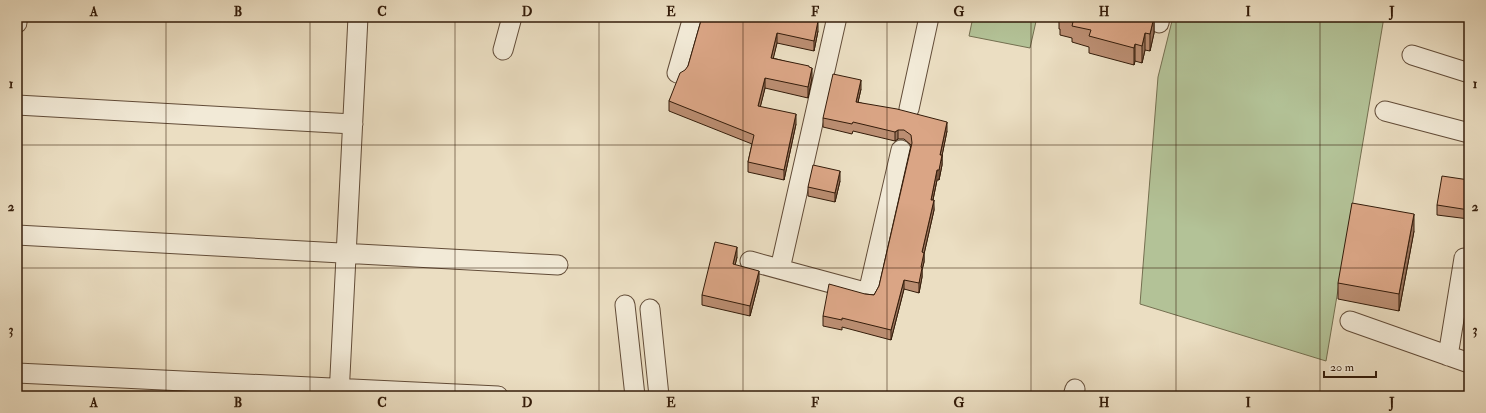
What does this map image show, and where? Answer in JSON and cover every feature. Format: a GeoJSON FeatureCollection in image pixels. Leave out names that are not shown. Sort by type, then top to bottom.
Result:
{"type":"FeatureCollection","features":[{"type":"Feature","properties":{"kind":"street"},"geometry":{"type":"LineString","coordinates":[[17,17],[17,23]]}},
{"type":"Feature","properties":{"kind":"street"},"geometry":{"type":"LineString","coordinates":[[339,392],[358,17]]}},
{"type":"Feature","properties":{"kind":"street"},"geometry":{"type":"LineString","coordinates":[[503,50],[512,17]]}},
{"type":"Feature","properties":{"kind":"street"},"geometry":{"type":"LineString","coordinates":[[677,73],[693,17]]}},
{"type":"Feature","properties":{"kind":"street"},"geometry":{"type":"LineString","coordinates":[[780,269],[837,17]]}},
{"type":"Feature","properties":{"kind":"street"},"geometry":{"type":"LineString","coordinates":[[908,109],[929,17]]}},
{"type":"Feature","properties":{"kind":"street"},"geometry":{"type":"LineString","coordinates":[[1412,55],[1469,73]]}},
{"type":"Feature","properties":{"kind":"street"},"geometry":{"type":"LineString","coordinates":[[17,105],[352,124]]}},
{"type":"Feature","properties":{"kind":"street"},"geometry":{"type":"LineString","coordinates":[[1385,111],[1469,133]]}},
{"type":"Feature","properties":{"kind":"street"},"geometry":{"type":"LineString","coordinates":[[750,261],[868,293],[901,150]]}},
{"type":"Feature","properties":{"kind":"street"},"geometry":{"type":"LineString","coordinates":[[17,235],[558,264]]}},
{"type":"Feature","properties":{"kind":"street"},"geometry":{"type":"LineString","coordinates":[[1448,356],[1464,258]]}},
{"type":"Feature","properties":{"kind":"street"},"geometry":{"type":"LineString","coordinates":[[625,305],[635,396]]}},
{"type":"Feature","properties":{"kind":"street"},"geometry":{"type":"LineString","coordinates":[[650,310],[659,396]]}},
{"type":"Feature","properties":{"kind":"street"},"geometry":{"type":"LineString","coordinates":[[1350,322],[1469,363]]}},
{"type":"Feature","properties":{"kind":"street"},"geometry":{"type":"LineString","coordinates":[[17,373],[339,392],[498,396]]}},
{"type":"Feature","properties":{"kind":"green space"},"geometry":{"type":"Polygon","coordinates":[[[973,17],[1037,17],[1030,48],[969,36],[973,17]]]}},
{"type":"Feature","properties":{"kind":"green space"},"geometry":{"type":"Polygon","coordinates":[[[1173,17],[1384,17],[1326,361],[1140,304],[1158,77],[1173,17]]]}},
{"type":"Feature","properties":{"kind":"building"},"geometry":{"type":"Polygon","coordinates":[[[702,17],[804,17],[818,21],[814,41],[777,33],[771,58],[809,66],[812,68],[808,87],[765,78],[758,106],[796,114],[784,170],[748,162],[754,135],[669,101],[680,73],[688,66],[702,17]]]}},
{"type":"Feature","properties":{"kind":"building"},"geometry":{"type":"Polygon","coordinates":[[[1061,17],[1154,17],[1150,34],[1145,33],[1142,46],[1135,44],[1134,48],[1089,36],[1091,30],[1072,26],[1073,22],[1060,19],[1061,17]]]}},
{"type":"Feature","properties":{"kind":"building"},"geometry":{"type":"Polygon","coordinates":[[[833,74],[861,80],[856,102],[897,109],[947,122],[940,155],[942,155],[939,170],[937,170],[931,200],[934,200],[922,252],[924,253],[919,283],[904,280],[891,330],[842,318],[842,320],[823,316],[829,284],[874,295],[879,286],[912,143],[911,135],[904,130],[898,130],[895,132],[853,122],[852,124],[823,118],[833,74]]]}},
{"type":"Feature","properties":{"kind":"building"},"geometry":{"type":"Polygon","coordinates":[[[813,165],[840,171],[835,193],[808,187],[813,165]]]}},
{"type":"Feature","properties":{"kind":"building"},"geometry":{"type":"Polygon","coordinates":[[[1442,176],[1469,180],[1469,210],[1437,205],[1442,176]]]}},
{"type":"Feature","properties":{"kind":"building"},"geometry":{"type":"Polygon","coordinates":[[[1352,203],[1414,214],[1399,294],[1338,283],[1352,203]]]}},
{"type":"Feature","properties":{"kind":"building"},"geometry":{"type":"Polygon","coordinates":[[[715,242],[737,247],[733,264],[759,271],[750,306],[702,295],[715,242]]]}}]}
